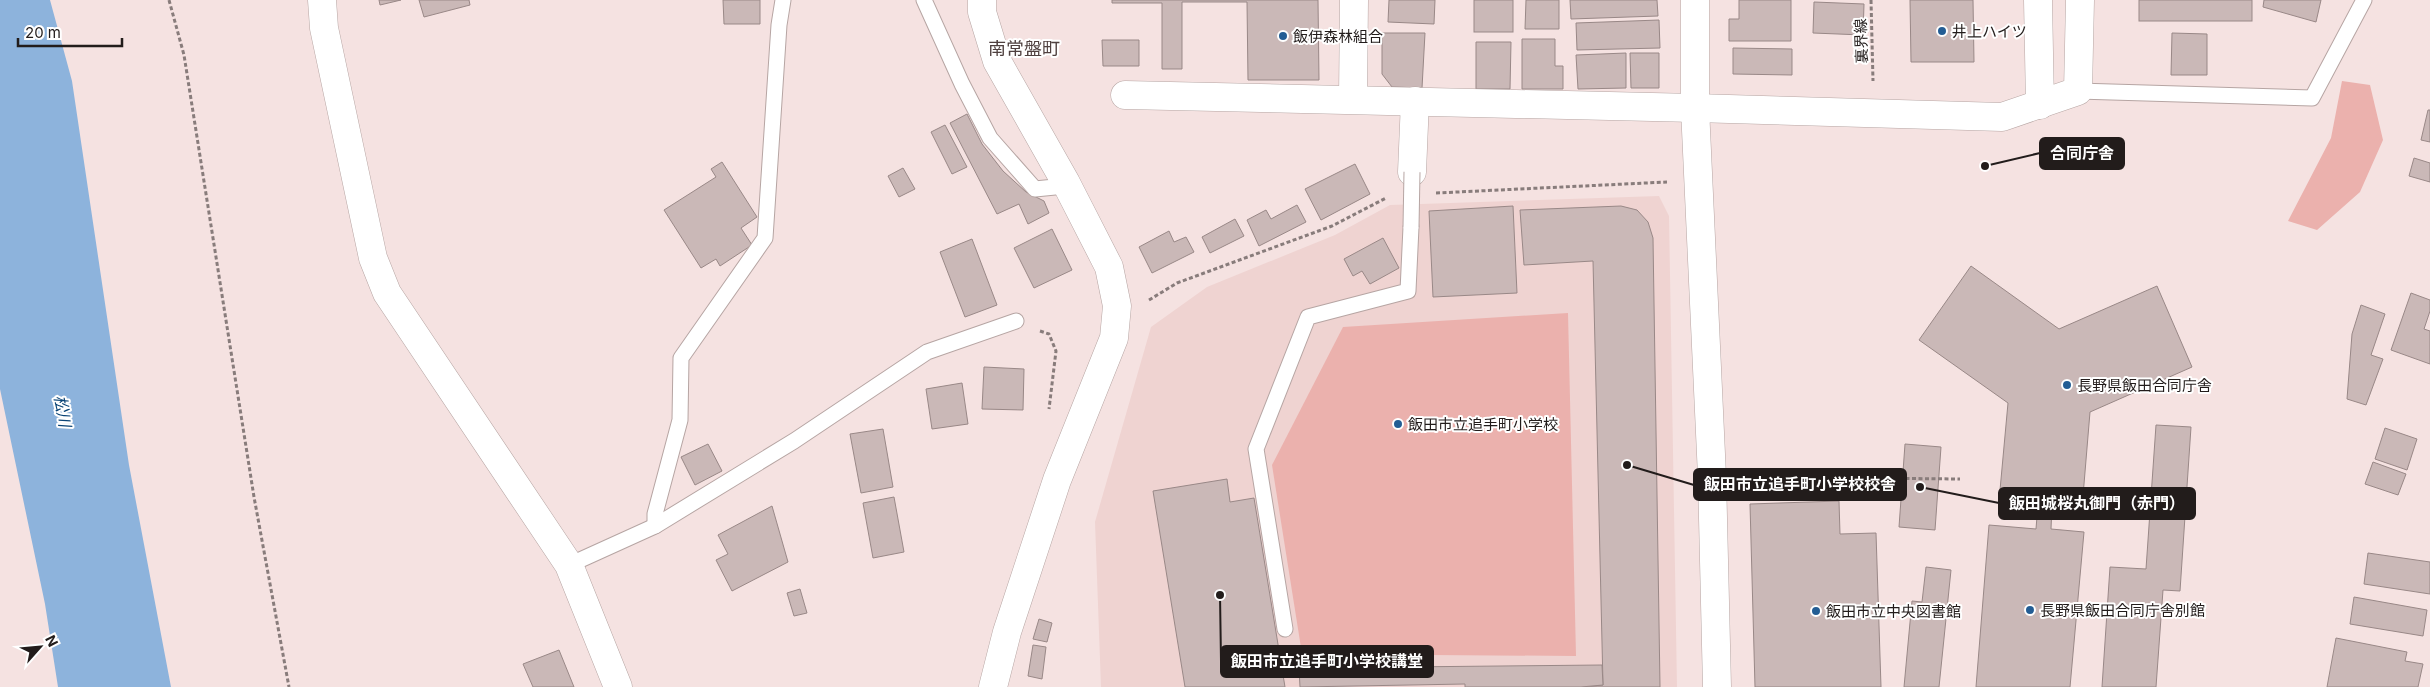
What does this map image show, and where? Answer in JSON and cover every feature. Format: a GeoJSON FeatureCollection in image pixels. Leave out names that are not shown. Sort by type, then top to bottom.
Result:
{"type":"FeatureCollection","features":[{"type":"Feature","properties":{"kind":"street"},"geometry":{"type":"LineString","coordinates":[[322,0],[324,28],[373,258],[386,293],[569,566],[618,687]]}},
{"type":"Feature","properties":{"kind":"street"},"geometry":{"type":"LineString","coordinates":[[982,0],[982,12],[997,61],[1066,183],[1109,267],[1117,306],[1114,338],[1057,480],[1007,632],[994,687]]}},
{"type":"Feature","properties":{"kind":"street"},"geometry":{"type":"LineString","coordinates":[[1353,99],[1354,0]]}},
{"type":"Feature","properties":{"kind":"street"},"geometry":{"type":"LineString","coordinates":[[1695,0],[1695,108],[1712,476],[1717,687]]}},
{"type":"Feature","properties":{"kind":"street"},"geometry":{"type":"LineString","coordinates":[[2038,0],[2040,105]]}},
{"type":"Feature","properties":{"kind":"street"},"geometry":{"type":"LineString","coordinates":[[1125,95],[1353,99],[2002,117],[2078,91],[2080,0]]}},
{"type":"Feature","properties":{"kind":"street"},"geometry":{"type":"LineString","coordinates":[[1412,172],[1415,101]]}},
{"type":"Feature","properties":{"kind":"lane"},"geometry":{"type":"LineString","coordinates":[[655,526],[655,514],[680,420],[681,358],[765,238],[779,25],[783,0]]}},
{"type":"Feature","properties":{"kind":"lane"},"geometry":{"type":"LineString","coordinates":[[924,0],[962,84],[990,138],[1035,189],[1055,187],[1066,183]]}},
{"type":"Feature","properties":{"kind":"lane"},"geometry":{"type":"LineString","coordinates":[[2078,91],[2312,98],[2364,0]]}},
{"type":"Feature","properties":{"kind":"lane"},"geometry":{"type":"LineString","coordinates":[[1285,629],[1256,449],[1308,317],[1408,291],[1412,172]]}},
{"type":"Feature","properties":{"kind":"lane"},"geometry":{"type":"LineString","coordinates":[[569,566],[655,526],[794,441],[927,352],[1016,321]]}},
{"type":"Feature","properties":{"kind":"path"},"geometry":{"type":"LineString","coordinates":[[169,0],[184,55],[254,497],[290,687]]}},
{"type":"Feature","properties":{"kind":"path","name":"裏界線"},"geometry":{"type":"LineString","coordinates":[[1871,0],[1873,81]]}},
{"type":"Feature","properties":{"kind":"path"},"geometry":{"type":"LineString","coordinates":[[1430,194],[1698,180]]}},
{"type":"Feature","properties":{"kind":"path"},"geometry":{"type":"LineString","coordinates":[[1146,302],[1177,283],[1332,226],[1390,196]]}},
{"type":"Feature","properties":{"kind":"path"},"geometry":{"type":"LineString","coordinates":[[1016,321],[1049,334],[1056,351],[1048,418]]}},
{"type":"Feature","properties":{"kind":"path"},"geometry":{"type":"LineString","coordinates":[[1712,476],[1960,479]]}},
{"type":"Feature","properties":{"kind":"shaded area"},"geometry":{"type":"Polygon","coordinates":[[[2342,81],[2370,85],[2383,140],[2360,192],[2317,230],[2288,221],[2331,138],[2342,81]]]}},
{"type":"Feature","properties":{"kind":"shaded area","name":"飯田市立追手町小学校"},"geometry":{"type":"Polygon","coordinates":[[[1659,196],[1669,216],[1677,687],[1101,687],[1095,522],[1151,327],[1207,287],[1335,235],[1390,205],[1659,196]]]}},
{"type":"Feature","properties":{"kind":"shaded area"},"geometry":{"type":"Polygon","coordinates":[[[1568,313],[1576,656],[1302,654],[1272,465],[1343,327],[1568,313]]]}},
{"type":"Feature","properties":{"kind":"water","name":"松川"},"geometry":{"type":"Polygon","coordinates":[[[0,0],[50,0],[72,81],[129,465],[171,687],[58,687],[45,604],[0,389],[0,0]]]}},
{"type":"Feature","properties":{"kind":"building"},"geometry":{"type":"Polygon","coordinates":[[[379,0],[401,0],[380,5],[379,0]]]}},
{"type":"Feature","properties":{"kind":"building"},"geometry":{"type":"Polygon","coordinates":[[[419,0],[469,0],[470,5],[424,17],[419,0]]]}},
{"type":"Feature","properties":{"kind":"building"},"geometry":{"type":"Polygon","coordinates":[[[723,0],[760,0],[760,24],[724,24],[723,0]]]}},
{"type":"Feature","properties":{"kind":"building","name":"飯伊森林組合"},"geometry":{"type":"Polygon","coordinates":[[[1112,0],[1318,0],[1319,80],[1248,80],[1247,2],[1182,2],[1182,69],[1162,69],[1162,3],[1112,3],[1112,0]]]}},
{"type":"Feature","properties":{"kind":"building"},"geometry":{"type":"Polygon","coordinates":[[[1389,0],[1435,0],[1434,24],[1388,22],[1389,0]]]}},
{"type":"Feature","properties":{"kind":"building"},"geometry":{"type":"Polygon","coordinates":[[[1474,0],[1513,0],[1513,32],[1474,32],[1474,0]]]}},
{"type":"Feature","properties":{"kind":"building"},"geometry":{"type":"Polygon","coordinates":[[[1526,0],[1559,0],[1559,29],[1525,29],[1526,0]]]}},
{"type":"Feature","properties":{"kind":"building"},"geometry":{"type":"Polygon","coordinates":[[[1570,0],[1657,0],[1658,16],[1571,19],[1570,0]]]}},
{"type":"Feature","properties":{"kind":"building"},"geometry":{"type":"Polygon","coordinates":[[[1739,0],[1791,0],[1791,41],[1729,41],[1729,19],[1739,19],[1739,0]]]}},
{"type":"Feature","properties":{"kind":"building","name":"井上ハイツ"},"geometry":{"type":"Polygon","coordinates":[[[1910,0],[1973,0],[1974,62],[1911,62],[1910,0]]]}},
{"type":"Feature","properties":{"kind":"building"},"geometry":{"type":"Polygon","coordinates":[[[2139,0],[2252,0],[2252,21],[2139,21],[2139,0]]]}},
{"type":"Feature","properties":{"kind":"building"},"geometry":{"type":"Polygon","coordinates":[[[2264,0],[2321,0],[2316,22],[2263,7],[2264,0]]]}},
{"type":"Feature","properties":{"kind":"building"},"geometry":{"type":"Polygon","coordinates":[[[1814,2],[1864,4],[1863,35],[1813,33],[1814,2]]]}},
{"type":"Feature","properties":{"kind":"building"},"geometry":{"type":"Polygon","coordinates":[[[1659,20],[1660,48],[1577,50],[1576,23],[1659,20]]]}},
{"type":"Feature","properties":{"kind":"building"},"geometry":{"type":"Polygon","coordinates":[[[1382,33],[1425,33],[1422,88],[1392,87],[1382,74],[1382,33]]]}},
{"type":"Feature","properties":{"kind":"building"},"geometry":{"type":"Polygon","coordinates":[[[2172,33],[2207,34],[2207,75],[2171,75],[2172,33]]]}},
{"type":"Feature","properties":{"kind":"building"},"geometry":{"type":"Polygon","coordinates":[[[1522,39],[1555,39],[1555,66],[1563,66],[1563,89],[1522,89],[1522,39]]]}},
{"type":"Feature","properties":{"kind":"building"},"geometry":{"type":"Polygon","coordinates":[[[1102,40],[1139,40],[1139,66],[1103,66],[1102,40]]]}},
{"type":"Feature","properties":{"kind":"building"},"geometry":{"type":"Polygon","coordinates":[[[1476,42],[1511,42],[1510,89],[1476,89],[1476,42]]]}},
{"type":"Feature","properties":{"kind":"building"},"geometry":{"type":"Polygon","coordinates":[[[1733,48],[1792,49],[1792,75],[1733,74],[1733,48]]]}},
{"type":"Feature","properties":{"kind":"building"},"geometry":{"type":"Polygon","coordinates":[[[1626,53],[1626,88],[1578,89],[1576,55],[1626,53]]]}},
{"type":"Feature","properties":{"kind":"building"},"geometry":{"type":"Polygon","coordinates":[[[1630,53],[1659,53],[1659,88],[1631,88],[1630,53]]]}},
{"type":"Feature","properties":{"kind":"building"},"geometry":{"type":"Polygon","coordinates":[[[2428,110],[2430,110],[2430,142],[2421,140],[2428,110]]]}},
{"type":"Feature","properties":{"kind":"building"},"geometry":{"type":"Polygon","coordinates":[[[967,114],[982,144],[1003,171],[1026,192],[1044,201],[1049,213],[1028,224],[1019,204],[997,214],[950,123],[967,114]]]}},
{"type":"Feature","properties":{"kind":"building"},"geometry":{"type":"Polygon","coordinates":[[[945,125],[967,167],[952,174],[931,132],[945,125]]]}},
{"type":"Feature","properties":{"kind":"building"},"geometry":{"type":"Polygon","coordinates":[[[2414,158],[2430,163],[2430,182],[2409,176],[2414,158]]]}},
{"type":"Feature","properties":{"kind":"building"},"geometry":{"type":"Polygon","coordinates":[[[722,162],[757,217],[741,228],[752,245],[720,266],[716,259],[701,268],[664,210],[716,177],[711,169],[722,162]]]}},
{"type":"Feature","properties":{"kind":"building"},"geometry":{"type":"Polygon","coordinates":[[[1355,164],[1370,194],[1321,220],[1305,189],[1355,164]]]}},
{"type":"Feature","properties":{"kind":"building"},"geometry":{"type":"Polygon","coordinates":[[[903,168],[915,189],[899,197],[888,176],[903,168]]]}},
{"type":"Feature","properties":{"kind":"building"},"geometry":{"type":"Polygon","coordinates":[[[1297,205],[1306,222],[1259,246],[1247,220],[1266,210],[1271,219],[1297,205]]]}},
{"type":"Feature","properties":{"kind":"building"},"geometry":{"type":"Polygon","coordinates":[[[1513,206],[1517,293],[1433,297],[1429,211],[1513,206]]]}},
{"type":"Feature","properties":{"kind":"building"},"geometry":{"type":"Polygon","coordinates":[[[1621,206],[1637,210],[1648,222],[1653,238],[1660,687],[1581,687],[1603,685],[1593,261],[1524,265],[1520,210],[1621,206]]]}},
{"type":"Feature","properties":{"kind":"building"},"geometry":{"type":"Polygon","coordinates":[[[1235,219],[1244,236],[1210,253],[1202,237],[1235,219]]]}},
{"type":"Feature","properties":{"kind":"building"},"geometry":{"type":"Polygon","coordinates":[[[1052,229],[1072,270],[1034,288],[1014,248],[1052,229]]]}},
{"type":"Feature","properties":{"kind":"building"},"geometry":{"type":"Polygon","coordinates":[[[1169,231],[1174,242],[1186,237],[1194,252],[1152,273],[1139,247],[1169,231]]]}},
{"type":"Feature","properties":{"kind":"building"},"geometry":{"type":"Polygon","coordinates":[[[1383,238],[1399,268],[1370,284],[1362,271],[1353,276],[1344,259],[1383,238]]]}},
{"type":"Feature","properties":{"kind":"building"},"geometry":{"type":"Polygon","coordinates":[[[972,239],[997,305],[965,317],[940,252],[972,239]]]}},
{"type":"Feature","properties":{"kind":"building","name":"長野県飯田合同庁舎"},"geometry":{"type":"Polygon","coordinates":[[[1971,266],[2059,329],[2157,286],[2192,367],[2090,412],[2082,508],[1999,501],[2008,403],[1919,340],[1971,266]]]}},
{"type":"Feature","properties":{"kind":"building"},"geometry":{"type":"Polygon","coordinates":[[[2411,293],[2430,300],[2430,311],[2424,329],[2430,331],[2430,364],[2391,350],[2411,293]]]}},
{"type":"Feature","properties":{"kind":"building"},"geometry":{"type":"Polygon","coordinates":[[[2361,305],[2385,314],[2371,355],[2383,359],[2366,405],[2347,399],[2352,334],[2361,305]]]}},
{"type":"Feature","properties":{"kind":"building"},"geometry":{"type":"Polygon","coordinates":[[[984,367],[1024,369],[1023,410],[982,409],[984,367]]]}},
{"type":"Feature","properties":{"kind":"building"},"geometry":{"type":"Polygon","coordinates":[[[962,383],[968,424],[932,429],[926,389],[962,383]]]}},
{"type":"Feature","properties":{"kind":"building"},"geometry":{"type":"Polygon","coordinates":[[[2156,425],[2191,427],[2180,591],[2163,590],[2156,687],[2102,687],[2110,567],[2146,569],[2156,425]]]}},
{"type":"Feature","properties":{"kind":"building"},"geometry":{"type":"Polygon","coordinates":[[[2385,428],[2417,439],[2407,470],[2375,459],[2385,428]]]}},
{"type":"Feature","properties":{"kind":"building"},"geometry":{"type":"Polygon","coordinates":[[[883,429],[893,487],[861,493],[850,434],[883,429]]]}},
{"type":"Feature","properties":{"kind":"building"},"geometry":{"type":"Polygon","coordinates":[[[708,444],[722,471],[695,485],[681,457],[708,444]]]}},
{"type":"Feature","properties":{"kind":"building"},"geometry":{"type":"Polygon","coordinates":[[[1905,444],[1941,447],[1935,530],[1899,527],[1905,444]]]}},
{"type":"Feature","properties":{"kind":"building"},"geometry":{"type":"Polygon","coordinates":[[[2373,462],[2406,474],[2398,495],[2365,484],[2373,462]]]}},
{"type":"Feature","properties":{"kind":"building"},"geometry":{"type":"Polygon","coordinates":[[[1227,479],[1230,502],[1254,498],[1285,687],[1185,687],[1153,491],[1227,479]]]}},
{"type":"Feature","properties":{"kind":"building"},"geometry":{"type":"Polygon","coordinates":[[[894,497],[904,552],[873,558],[863,503],[894,497]]]}},
{"type":"Feature","properties":{"kind":"building","name":"飯田市立中央図書館"},"geometry":{"type":"Polygon","coordinates":[[[1839,501],[1840,534],[1876,533],[1881,687],[1755,687],[1750,504],[1839,501]]]}},
{"type":"Feature","properties":{"kind":"building","name":"長野県飯田合同庁舎別館"},"geometry":{"type":"Polygon","coordinates":[[[2038,504],[2052,506],[2051,529],[2084,532],[2070,687],[1976,687],[1989,525],[2036,529],[2038,504]]]}},
{"type":"Feature","properties":{"kind":"building"},"geometry":{"type":"Polygon","coordinates":[[[772,506],[788,562],[732,591],[716,560],[728,554],[718,535],[772,506]]]}},
{"type":"Feature","properties":{"kind":"building"},"geometry":{"type":"Polygon","coordinates":[[[2368,553],[2430,562],[2430,594],[2364,584],[2368,553]]]}},
{"type":"Feature","properties":{"kind":"building"},"geometry":{"type":"Polygon","coordinates":[[[1926,567],[1951,570],[1939,687],[1904,687],[1912,601],[1922,602],[1926,567]]]}},
{"type":"Feature","properties":{"kind":"building"},"geometry":{"type":"Polygon","coordinates":[[[800,589],[807,613],[794,616],[787,593],[800,589]]]}},
{"type":"Feature","properties":{"kind":"building"},"geometry":{"type":"Polygon","coordinates":[[[2354,597],[2427,610],[2423,636],[2350,624],[2354,597]]]}},
{"type":"Feature","properties":{"kind":"building"},"geometry":{"type":"Polygon","coordinates":[[[1039,619],[1052,623],[1047,642],[1033,639],[1039,619]]]}},
{"type":"Feature","properties":{"kind":"building"},"geometry":{"type":"Polygon","coordinates":[[[2336,638],[2407,652],[2405,661],[2423,664],[2418,687],[2327,687],[2336,638]]]}},
{"type":"Feature","properties":{"kind":"building"},"geometry":{"type":"Polygon","coordinates":[[[1033,645],[1046,647],[1042,679],[1028,676],[1033,645]]]}},
{"type":"Feature","properties":{"kind":"building"},"geometry":{"type":"Polygon","coordinates":[[[559,650],[574,687],[533,687],[523,664],[559,650]]]}},
{"type":"Feature","properties":{"kind":"building"},"geometry":{"type":"Polygon","coordinates":[[[1602,665],[1603,685],[1581,687],[1465,687],[1465,684],[1300,687],[1299,668],[1602,665]]]}},
{"type":"Feature","properties":{"kind":"place","name":"井上ハイツ"},"geometry":{"type":"Point","coordinates":[1942,31]}},
{"type":"Feature","properties":{"kind":"place","name":"飯伊森林組合"},"geometry":{"type":"Point","coordinates":[1283,36]}},
{"type":"Feature","properties":{"kind":"place","name":"合同庁舎"},"geometry":{"type":"Point","coordinates":[1985,166]}},
{"type":"Feature","properties":{"kind":"place","name":"長野県飯田合同庁舎"},"geometry":{"type":"Point","coordinates":[2067,385]}},
{"type":"Feature","properties":{"kind":"place","name":"飯田市立追手町小学校"},"geometry":{"type":"Point","coordinates":[1398,424]}},
{"type":"Feature","properties":{"kind":"place","name":"飯田市立追手町小学校校舎"},"geometry":{"type":"Point","coordinates":[1627,465]}},
{"type":"Feature","properties":{"kind":"place","name":"飯田城桜丸御門（赤門）"},"geometry":{"type":"Point","coordinates":[1920,487]}},
{"type":"Feature","properties":{"kind":"place","name":"飯田市立追手町小学校講堂"},"geometry":{"type":"Point","coordinates":[1220,595]}},
{"type":"Feature","properties":{"kind":"place","name":"長野県飯田合同庁舎別館"},"geometry":{"type":"Point","coordinates":[2030,610]}},
{"type":"Feature","properties":{"kind":"place","name":"飯田市立中央図書館"},"geometry":{"type":"Point","coordinates":[1816,611]}},
{"type":"Feature","properties":{"kind":"district","name":"南常盤町"},"geometry":{"type":"Point","coordinates":[1024,48]}}]}
